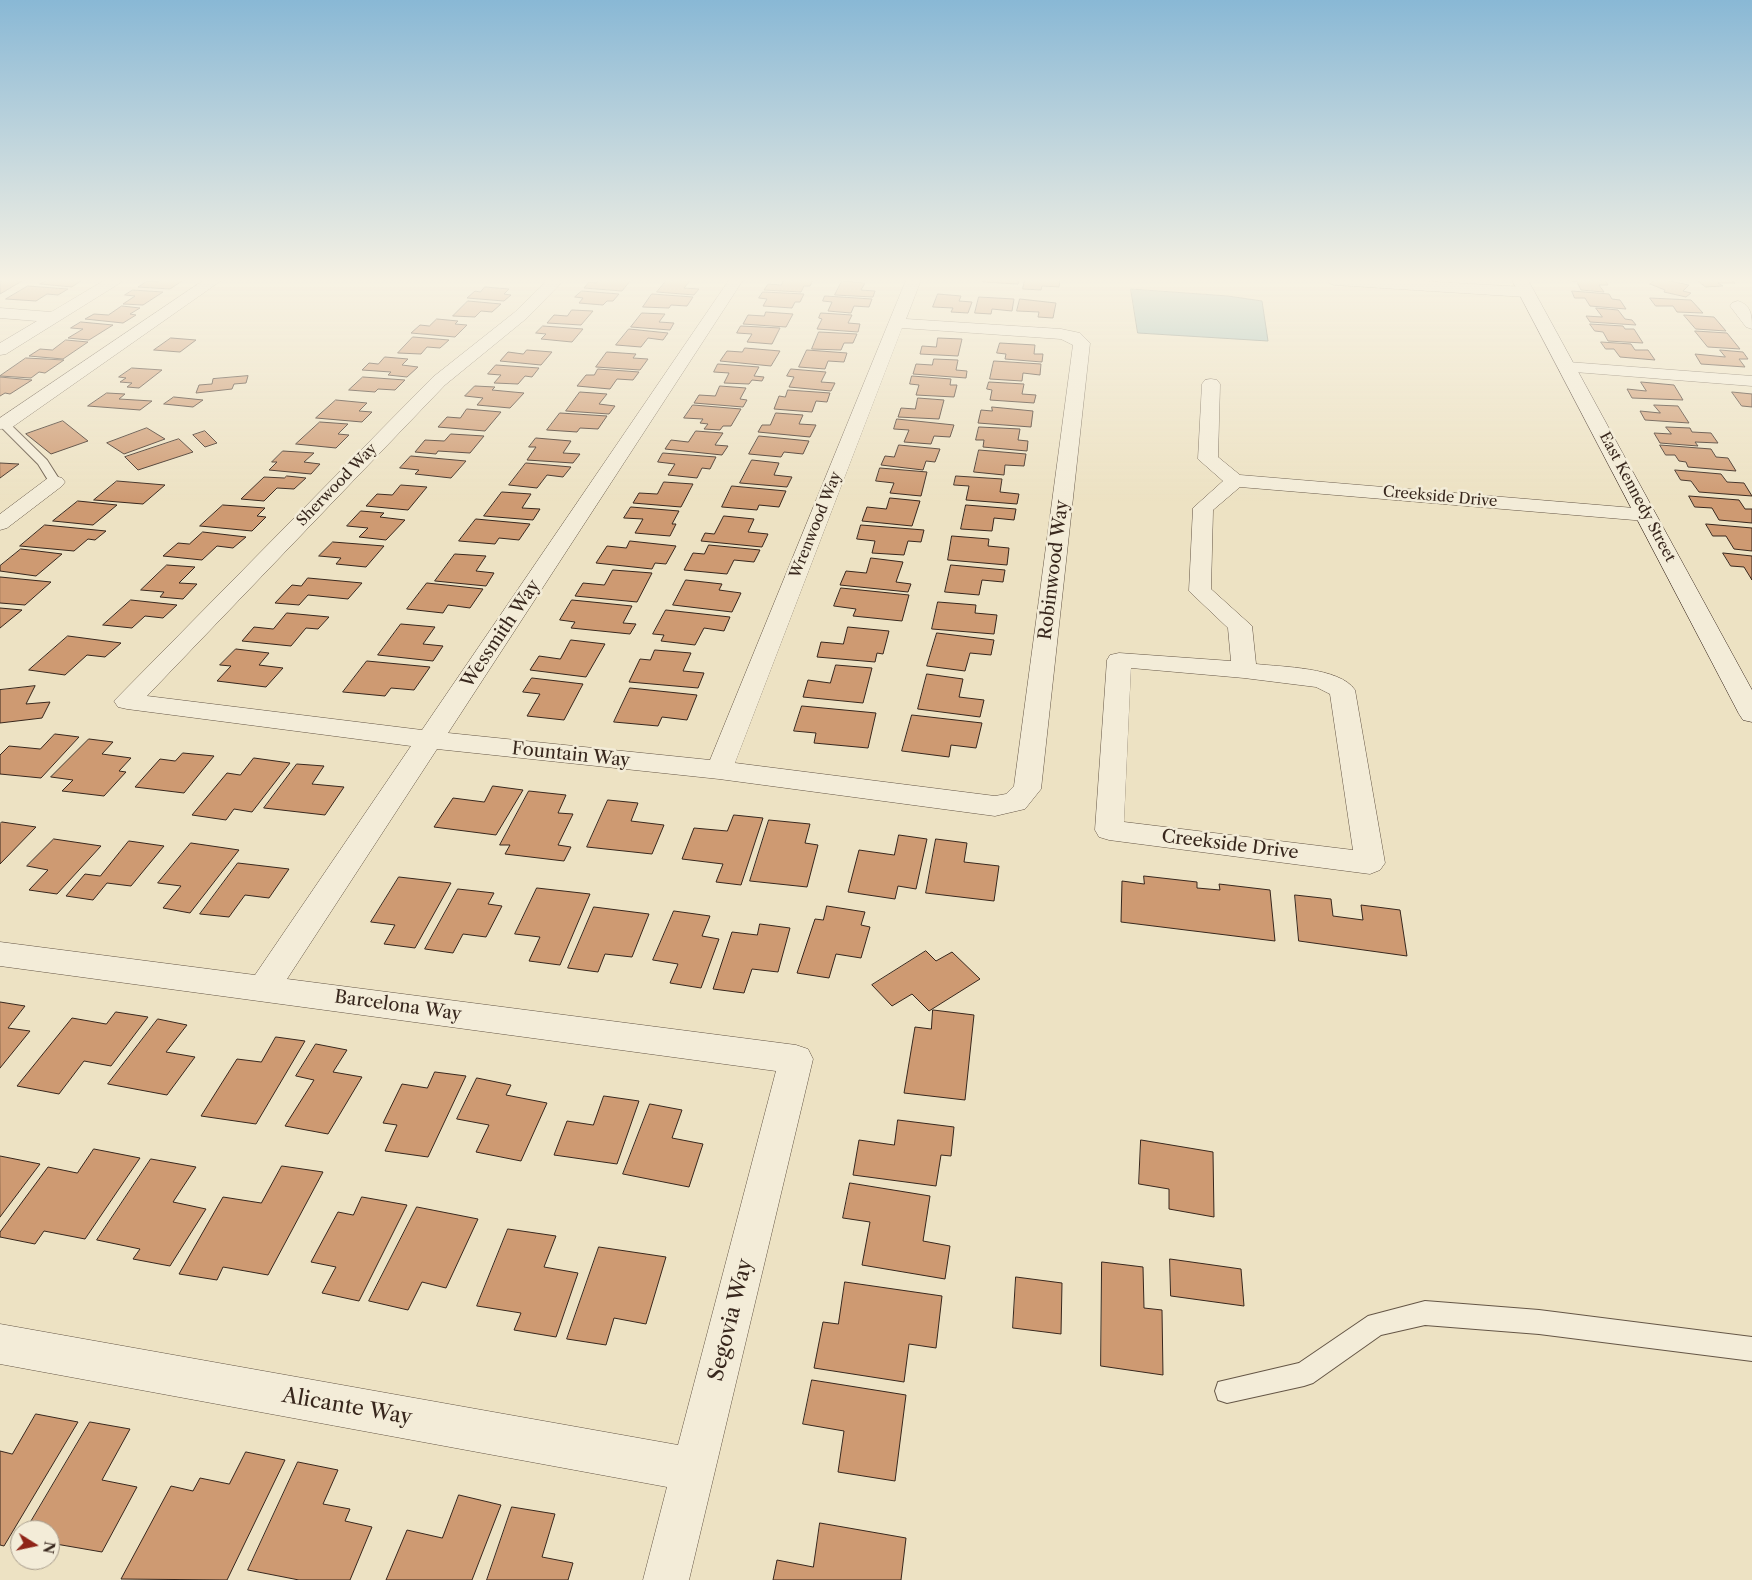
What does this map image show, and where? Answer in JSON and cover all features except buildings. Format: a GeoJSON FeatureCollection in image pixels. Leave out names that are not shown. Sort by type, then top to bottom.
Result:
{"type":"FeatureCollection","features":[{"type":"Feature","properties":{"kind":"street"},"geometry":{"type":"LineString","coordinates":[[4,424],[106,354]]}},
{"type":"Feature","properties":{"kind":"street","name":"Sherwood Way"},"geometry":{"type":"LineString","coordinates":[[127,702],[439,381],[473,354]]}},
{"type":"Feature","properties":{"kind":"street","name":"Wessmith Way"},"geometry":{"type":"LineString","coordinates":[[264,988],[687,354]]}},
{"type":"Feature","properties":{"kind":"street","name":"Wrenwood Way"},"geometry":{"type":"LineString","coordinates":[[719,770],[884,354]]}},
{"type":"Feature","properties":{"kind":"street","name":"Robinwood Way"},"geometry":{"type":"LineString","coordinates":[[1015,802],[1027,789],[1081,354]]}},
{"type":"Feature","properties":{"kind":"street","name":"East Kennedy Street"},"geometry":{"type":"LineString","coordinates":[[1561,354],[1752,714]]}},
{"type":"Feature","properties":{"kind":"street"},"geometry":{"type":"LineString","coordinates":[[1568,367],[1752,381]]}},
{"type":"Feature","properties":{"kind":"street"},"geometry":{"type":"LineString","coordinates":[[1211,384],[1208,458],[1234,481],[1203,508],[1200,592],[1240,626],[1244,670]]}},
{"type":"Feature","properties":{"kind":"street","name":"Creekside Drive"},"geometry":{"type":"LineString","coordinates":[[1234,481],[1646,514]]}},
{"type":"Feature","properties":{"kind":"street"},"geometry":{"type":"LineString","coordinates":[[0,524],[55,482]]}},
{"type":"Feature","properties":{"kind":"street","name":"Creekside Drive"},"geometry":{"type":"LineString","coordinates":[[1119,660],[1244,670],[1322,680],[1342,690],[1370,863],[1108,830],[1119,660]]}},
{"type":"Feature","properties":{"kind":"street","name":"Fountain Way"},"geometry":{"type":"LineString","coordinates":[[127,702],[430,740],[719,770],[995,806],[1015,802]]}},
{"type":"Feature","properties":{"kind":"street","name":"Barcelona Way"},"geometry":{"type":"LineString","coordinates":[[0,954],[796,1059]]}},
{"type":"Feature","properties":{"kind":"street","name":"Segovia Way"},"geometry":{"type":"LineString","coordinates":[[666,1580],[796,1059]]}},
{"type":"Feature","properties":{"kind":"street","name":"Alicante Way"},"geometry":{"type":"LineString","coordinates":[[0,1344],[693,1470]]}},
{"type":"Feature","properties":{"kind":"lane"},"geometry":{"type":"LineString","coordinates":[[4,424],[43,462],[55,482]]}},
{"type":"Feature","properties":{"kind":"lane"},"geometry":{"type":"LineString","coordinates":[[1227,1391],[1304,1374],[1376,1324],[1425,1313],[1539,1322],[1752,1349]]}}]}
